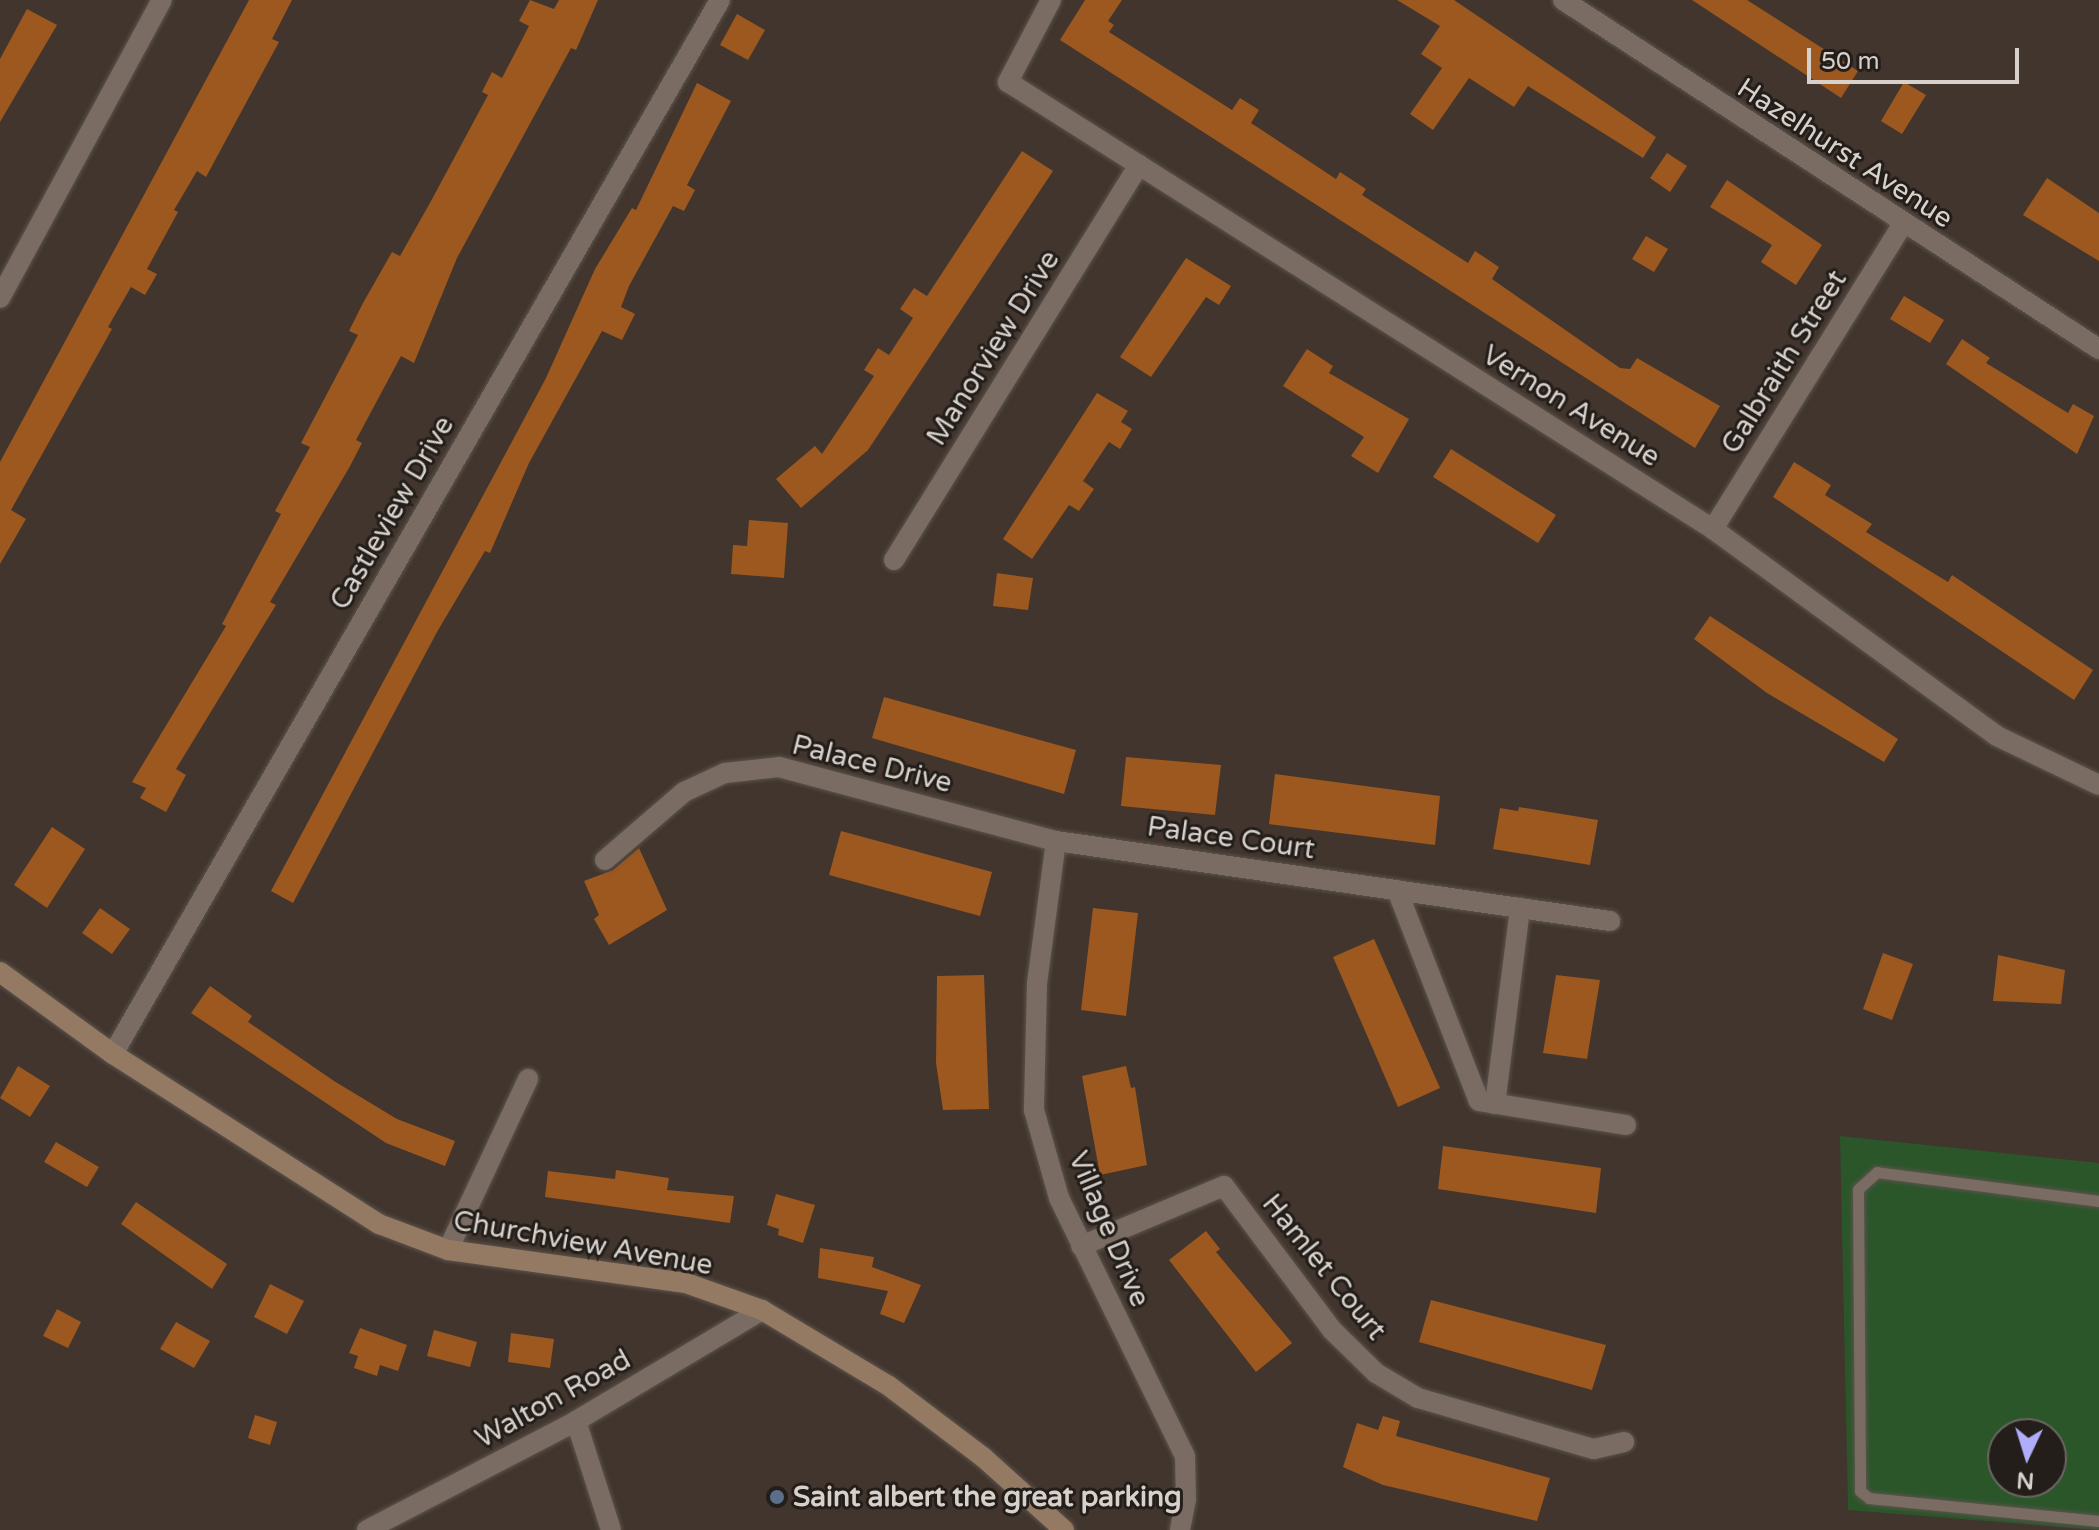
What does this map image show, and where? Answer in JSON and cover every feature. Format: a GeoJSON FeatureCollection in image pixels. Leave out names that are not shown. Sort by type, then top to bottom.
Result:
{"type":"FeatureCollection","features":[{"type":"Feature","properties":{"kind":"street"},"geometry":{"type":"LineString","coordinates":[[0,298],[162,0]]}},
{"type":"Feature","properties":{"kind":"street","name":"Castleview Drive"},"geometry":{"type":"LineString","coordinates":[[113,1054],[720,0]]}},
{"type":"Feature","properties":{"kind":"street","name":"Vernon Avenue"},"geometry":{"type":"LineString","coordinates":[[1051,0],[1008,82],[1713,529],[1997,736],[2099,785]]}},
{"type":"Feature","properties":{"kind":"street","name":"Hazelhurst Avenue"},"geometry":{"type":"LineString","coordinates":[[1563,0],[1902,225],[2099,349]]}},
{"type":"Feature","properties":{"kind":"street","name":"Manorview Drive"},"geometry":{"type":"LineString","coordinates":[[894,560],[1139,165]]}},
{"type":"Feature","properties":{"kind":"street","name":"Galbraith Street"},"geometry":{"type":"LineString","coordinates":[[1713,529],[1902,225]]}},
{"type":"Feature","properties":{"kind":"street","name":"Palace Drive"},"geometry":{"type":"LineString","coordinates":[[605,860],[684,792],[725,773],[779,767],[1056,841]]}},
{"type":"Feature","properties":{"kind":"street","name":"Palace Court"},"geometry":{"type":"LineString","coordinates":[[1056,841],[1610,921]]}},
{"type":"Feature","properties":{"kind":"street","name":"Village Drive"},"geometry":{"type":"LineString","coordinates":[[1056,841],[1037,983],[1034,1110],[1059,1198],[1185,1456],[1186,1499],[1180,1530]]}},
{"type":"Feature","properties":{"kind":"street"},"geometry":{"type":"LineString","coordinates":[[1397,890],[1479,1101],[1626,1125]]}},
{"type":"Feature","properties":{"kind":"street"},"geometry":{"type":"LineString","coordinates":[[1495,1104],[1520,908]]}},
{"type":"Feature","properties":{"kind":"street","name":"Churchview Avenue"},"geometry":{"type":"LineString","coordinates":[[0,972],[113,1054],[379,1224],[448,1250],[686,1283],[762,1310],[889,1386],[983,1457],[1064,1530]]}},
{"type":"Feature","properties":{"kind":"street"},"geometry":{"type":"LineString","coordinates":[[448,1250],[528,1079]]}},
{"type":"Feature","properties":{"kind":"street","name":"Hamlet Court"},"geometry":{"type":"LineString","coordinates":[[1081,1246],[1224,1186],[1332,1330],[1376,1373],[1418,1398],[1594,1449],[1624,1442]]}},
{"type":"Feature","properties":{"kind":"street","name":"Walton Road"},"geometry":{"type":"LineString","coordinates":[[367,1530],[576,1421],[762,1310]]}},
{"type":"Feature","properties":{"kind":"street"},"geometry":{"type":"LineString","coordinates":[[576,1421],[611,1530]]}},
{"type":"Feature","properties":{"kind":"lane"},"geometry":{"type":"LineString","coordinates":[[2099,1201],[1877,1172],[1858,1189],[1860,1491],[1869,1498],[2099,1521]]}},
{"type":"Feature","properties":{"kind":"green space"},"geometry":{"type":"Polygon","coordinates":[[[1840,1136],[2099,1163],[2099,1530],[1848,1510],[1840,1136]]]}},
{"type":"Feature","properties":{"kind":"building"},"geometry":{"type":"Polygon","coordinates":[[[249,0],[292,0],[272,39],[279,42],[206,177],[197,171],[174,210],[178,212],[147,269],[157,274],[145,295],[131,287],[108,327],[112,329],[11,510],[26,519],[0,564],[0,462],[249,0]]]}},
{"type":"Feature","properties":{"kind":"building"},"geometry":{"type":"Polygon","coordinates":[[[530,0],[554,9],[559,0],[598,0],[576,50],[571,48],[457,258],[414,363],[401,356],[356,440],[362,443],[349,468],[270,602],[276,605],[176,769],[186,775],[166,812],[140,798],[146,788],[132,782],[226,626],[222,624],[281,514],[275,511],[310,447],[301,443],[358,335],[349,331],[392,252],[400,256],[431,201],[488,95],[482,92],[492,72],[502,78],[529,26],[519,21],[530,0]]]}},
{"type":"Feature","properties":{"kind":"building"},"geometry":{"type":"Polygon","coordinates":[[[1085,0],[1122,0],[1108,21],[1114,25],[1109,32],[1232,110],[1240,98],[1259,110],[1251,123],[1336,179],[1340,172],[1366,189],[1362,195],[1468,263],[1475,251],[1499,267],[1492,279],[1620,368],[1630,369],[1637,358],[1720,406],[1695,448],[1060,40],[1085,0]]]}},
{"type":"Feature","properties":{"kind":"building"},"geometry":{"type":"Polygon","coordinates":[[[1397,0],[1454,0],[1656,137],[1643,158],[1528,86],[1514,107],[1469,78],[1433,130],[1410,114],[1442,68],[1421,54],[1440,26],[1397,0]]]}},
{"type":"Feature","properties":{"kind":"building"},"geometry":{"type":"Polygon","coordinates":[[[1692,0],[1747,0],[1858,71],[1841,98],[1692,0]]]}},
{"type":"Feature","properties":{"kind":"building"},"geometry":{"type":"Polygon","coordinates":[[[27,9],[57,25],[0,122],[0,59],[27,9]]]}},
{"type":"Feature","properties":{"kind":"building"},"geometry":{"type":"Polygon","coordinates":[[[737,14],[765,30],[748,60],[720,45],[737,14]]]}},
{"type":"Feature","properties":{"kind":"building"},"geometry":{"type":"Polygon","coordinates":[[[1904,82],[1926,95],[1902,134],[1881,121],[1904,82]]]}},
{"type":"Feature","properties":{"kind":"building"},"geometry":{"type":"Polygon","coordinates":[[[697,83],[731,101],[687,185],[695,190],[684,211],[673,206],[629,286],[621,307],[635,314],[622,340],[602,331],[529,463],[490,553],[485,551],[437,632],[293,903],[271,891],[546,378],[595,269],[632,208],[636,210],[697,83]]]}},
{"type":"Feature","properties":{"kind":"building"},"geometry":{"type":"Polygon","coordinates":[[[1022,151],[1053,171],[868,450],[801,508],[776,479],[815,446],[822,454],[874,376],[864,370],[878,348],[889,355],[913,318],[900,309],[914,288],[927,296],[1022,151]]]}},
{"type":"Feature","properties":{"kind":"building"},"geometry":{"type":"Polygon","coordinates":[[[1667,153],[1687,166],[1670,192],[1650,178],[1667,153]]]}},
{"type":"Feature","properties":{"kind":"building"},"geometry":{"type":"Polygon","coordinates":[[[2047,178],[2099,213],[2099,261],[2023,215],[2047,178]]]}},
{"type":"Feature","properties":{"kind":"building"},"geometry":{"type":"Polygon","coordinates":[[[1727,180],[1822,245],[1796,285],[1761,262],[1772,245],[1710,207],[1727,180]]]}},
{"type":"Feature","properties":{"kind":"building"},"geometry":{"type":"Polygon","coordinates":[[[1646,236],[1668,249],[1654,272],[1632,259],[1646,236]]]}},
{"type":"Feature","properties":{"kind":"building"},"geometry":{"type":"Polygon","coordinates":[[[1186,258],[1231,286],[1219,305],[1206,297],[1151,377],[1120,357],[1186,258]]]}},
{"type":"Feature","properties":{"kind":"building"},"geometry":{"type":"Polygon","coordinates":[[[1904,296],[1944,320],[1930,343],[1890,319],[1904,296]]]}},
{"type":"Feature","properties":{"kind":"building"},"geometry":{"type":"Polygon","coordinates":[[[1962,339],[1990,358],[1986,363],[2068,413],[2073,404],[2094,416],[2077,454],[1946,364],[1962,339]]]}},
{"type":"Feature","properties":{"kind":"building"},"geometry":{"type":"Polygon","coordinates":[[[1307,349],[1333,366],[1329,373],[1409,419],[1378,473],[1351,456],[1364,437],[1283,386],[1307,349]]]}},
{"type":"Feature","properties":{"kind":"building"},"geometry":{"type":"Polygon","coordinates":[[[1097,393],[1128,411],[1121,422],[1132,429],[1120,449],[1109,442],[1083,481],[1094,489],[1079,511],[1069,505],[1032,559],[1003,539],[1097,393]]]}},
{"type":"Feature","properties":{"kind":"building"},"geometry":{"type":"Polygon","coordinates":[[[1451,449],[1556,515],[1538,543],[1433,477],[1451,449]]]}},
{"type":"Feature","properties":{"kind":"building"},"geometry":{"type":"Polygon","coordinates":[[[1794,462],[1831,485],[1825,495],[1872,524],[1866,532],[1948,582],[1952,575],[2093,670],[2074,700],[1773,497],[1794,462]]]}},
{"type":"Feature","properties":{"kind":"building"},"geometry":{"type":"Polygon","coordinates":[[[749,520],[788,523],[784,578],[731,574],[733,545],[747,546],[749,520]]]}},
{"type":"Feature","properties":{"kind":"building"},"geometry":{"type":"Polygon","coordinates":[[[997,573],[1033,578],[1028,610],[993,606],[997,573]]]}},
{"type":"Feature","properties":{"kind":"building"},"geometry":{"type":"Polygon","coordinates":[[[1710,616],[1898,739],[1884,762],[1767,693],[1694,639],[1710,616]]]}},
{"type":"Feature","properties":{"kind":"building"},"geometry":{"type":"Polygon","coordinates":[[[884,697],[1076,750],[1064,794],[872,738],[884,697]]]}},
{"type":"Feature","properties":{"kind":"building"},"geometry":{"type":"Polygon","coordinates":[[[1126,757],[1221,765],[1215,815],[1121,806],[1126,757]]]}},
{"type":"Feature","properties":{"kind":"building"},"geometry":{"type":"Polygon","coordinates":[[[1275,774],[1440,796],[1435,845],[1269,824],[1275,774]]]}},
{"type":"Feature","properties":{"kind":"building"},"geometry":{"type":"Polygon","coordinates":[[[1519,807],[1598,820],[1590,865],[1493,849],[1500,808],[1518,811],[1519,807]]]}},
{"type":"Feature","properties":{"kind":"building"},"geometry":{"type":"Polygon","coordinates":[[[52,827],[85,849],[47,908],[14,885],[52,827]]]}},
{"type":"Feature","properties":{"kind":"building"},"geometry":{"type":"Polygon","coordinates":[[[841,831],[992,872],[980,916],[829,875],[841,831]]]}},
{"type":"Feature","properties":{"kind":"building"},"geometry":{"type":"Polygon","coordinates":[[[639,848],[667,910],[609,945],[594,919],[599,915],[584,881],[613,870],[639,848]]]}},
{"type":"Feature","properties":{"kind":"building"},"geometry":{"type":"Polygon","coordinates":[[[100,908],[130,929],[112,954],[82,933],[100,908]]]}},
{"type":"Feature","properties":{"kind":"building"},"geometry":{"type":"Polygon","coordinates":[[[1093,908],[1138,913],[1126,1016],[1081,1010],[1093,908]]]}},
{"type":"Feature","properties":{"kind":"building"},"geometry":{"type":"Polygon","coordinates":[[[1374,939],[1440,1088],[1398,1107],[1333,957],[1374,939]]]}},
{"type":"Feature","properties":{"kind":"building"},"geometry":{"type":"Polygon","coordinates":[[[1883,953],[1913,964],[1892,1020],[1863,1009],[1883,953]]]}},
{"type":"Feature","properties":{"kind":"building"},"geometry":{"type":"Polygon","coordinates":[[[1998,955],[2065,970],[2061,1004],[1993,1001],[1998,955]]]}},
{"type":"Feature","properties":{"kind":"building"},"geometry":{"type":"Polygon","coordinates":[[[984,975],[989,1109],[943,1110],[936,1063],[937,976],[984,975]]]}},
{"type":"Feature","properties":{"kind":"building"},"geometry":{"type":"Polygon","coordinates":[[[1556,975],[1600,980],[1587,1059],[1543,1053],[1556,975]]]}},
{"type":"Feature","properties":{"kind":"building"},"geometry":{"type":"Polygon","coordinates":[[[210,986],[252,1016],[248,1022],[334,1081],[397,1119],[455,1141],[445,1166],[386,1143],[191,1013],[210,986]]]}},
{"type":"Feature","properties":{"kind":"building"},"geometry":{"type":"Polygon","coordinates":[[[18,1066],[50,1086],[30,1117],[0,1098],[18,1066]]]}},
{"type":"Feature","properties":{"kind":"building"},"geometry":{"type":"Polygon","coordinates":[[[1126,1066],[1131,1088],[1135,1087],[1147,1165],[1100,1175],[1082,1076],[1126,1066]]]}},
{"type":"Feature","properties":{"kind":"building"},"geometry":{"type":"Polygon","coordinates":[[[56,1142],[99,1167],[87,1187],[44,1162],[56,1142]]]}},
{"type":"Feature","properties":{"kind":"building"},"geometry":{"type":"Polygon","coordinates":[[[1443,1146],[1601,1168],[1596,1213],[1438,1189],[1443,1146]]]}},
{"type":"Feature","properties":{"kind":"building"},"geometry":{"type":"Polygon","coordinates":[[[616,1170],[669,1178],[667,1190],[734,1196],[730,1223],[545,1197],[548,1171],[615,1179],[616,1170]]]}},
{"type":"Feature","properties":{"kind":"building"},"geometry":{"type":"Polygon","coordinates":[[[776,1194],[815,1205],[803,1243],[778,1235],[779,1229],[767,1225],[776,1194]]]}},
{"type":"Feature","properties":{"kind":"building"},"geometry":{"type":"Polygon","coordinates":[[[136,1202],[227,1264],[212,1289],[121,1224],[136,1202]]]}},
{"type":"Feature","properties":{"kind":"building"},"geometry":{"type":"Polygon","coordinates":[[[1206,1231],[1220,1249],[1216,1252],[1292,1343],[1256,1372],[1169,1260],[1206,1231]]]}},
{"type":"Feature","properties":{"kind":"building"},"geometry":{"type":"Polygon","coordinates":[[[820,1248],[874,1257],[872,1267],[921,1285],[904,1323],[880,1314],[888,1291],[818,1278],[820,1248]]]}},
{"type":"Feature","properties":{"kind":"building"},"geometry":{"type":"Polygon","coordinates":[[[270,1284],[304,1301],[287,1334],[254,1317],[270,1284]]]}},
{"type":"Feature","properties":{"kind":"building"},"geometry":{"type":"Polygon","coordinates":[[[1431,1300],[1606,1345],[1592,1390],[1419,1342],[1431,1300]]]}},
{"type":"Feature","properties":{"kind":"building"},"geometry":{"type":"Polygon","coordinates":[[[57,1309],[81,1322],[68,1348],[43,1336],[57,1309]]]}},
{"type":"Feature","properties":{"kind":"building"},"geometry":{"type":"Polygon","coordinates":[[[176,1322],[210,1341],[194,1368],[160,1349],[176,1322]]]}},
{"type":"Feature","properties":{"kind":"building"},"geometry":{"type":"Polygon","coordinates":[[[360,1328],[407,1345],[398,1371],[380,1365],[377,1376],[354,1368],[358,1356],[349,1353],[360,1328]]]}},
{"type":"Feature","properties":{"kind":"building"},"geometry":{"type":"Polygon","coordinates":[[[434,1330],[477,1342],[470,1367],[427,1356],[434,1330]]]}},
{"type":"Feature","properties":{"kind":"building"},"geometry":{"type":"Polygon","coordinates":[[[511,1333],[554,1339],[550,1368],[508,1362],[511,1333]]]}},
{"type":"Feature","properties":{"kind":"building"},"geometry":{"type":"Polygon","coordinates":[[[255,1415],[277,1422],[270,1445],[248,1438],[255,1415]]]}},
{"type":"Feature","properties":{"kind":"building"},"geometry":{"type":"Polygon","coordinates":[[[1383,1416],[1400,1421],[1396,1436],[1550,1478],[1537,1521],[1383,1485],[1343,1467],[1357,1423],[1378,1430],[1383,1416]]]}},
{"type":"Feature","properties":{"kind":"place","name":"Saint albert the great parking"},"geometry":{"type":"Point","coordinates":[777,1497]}}]}
